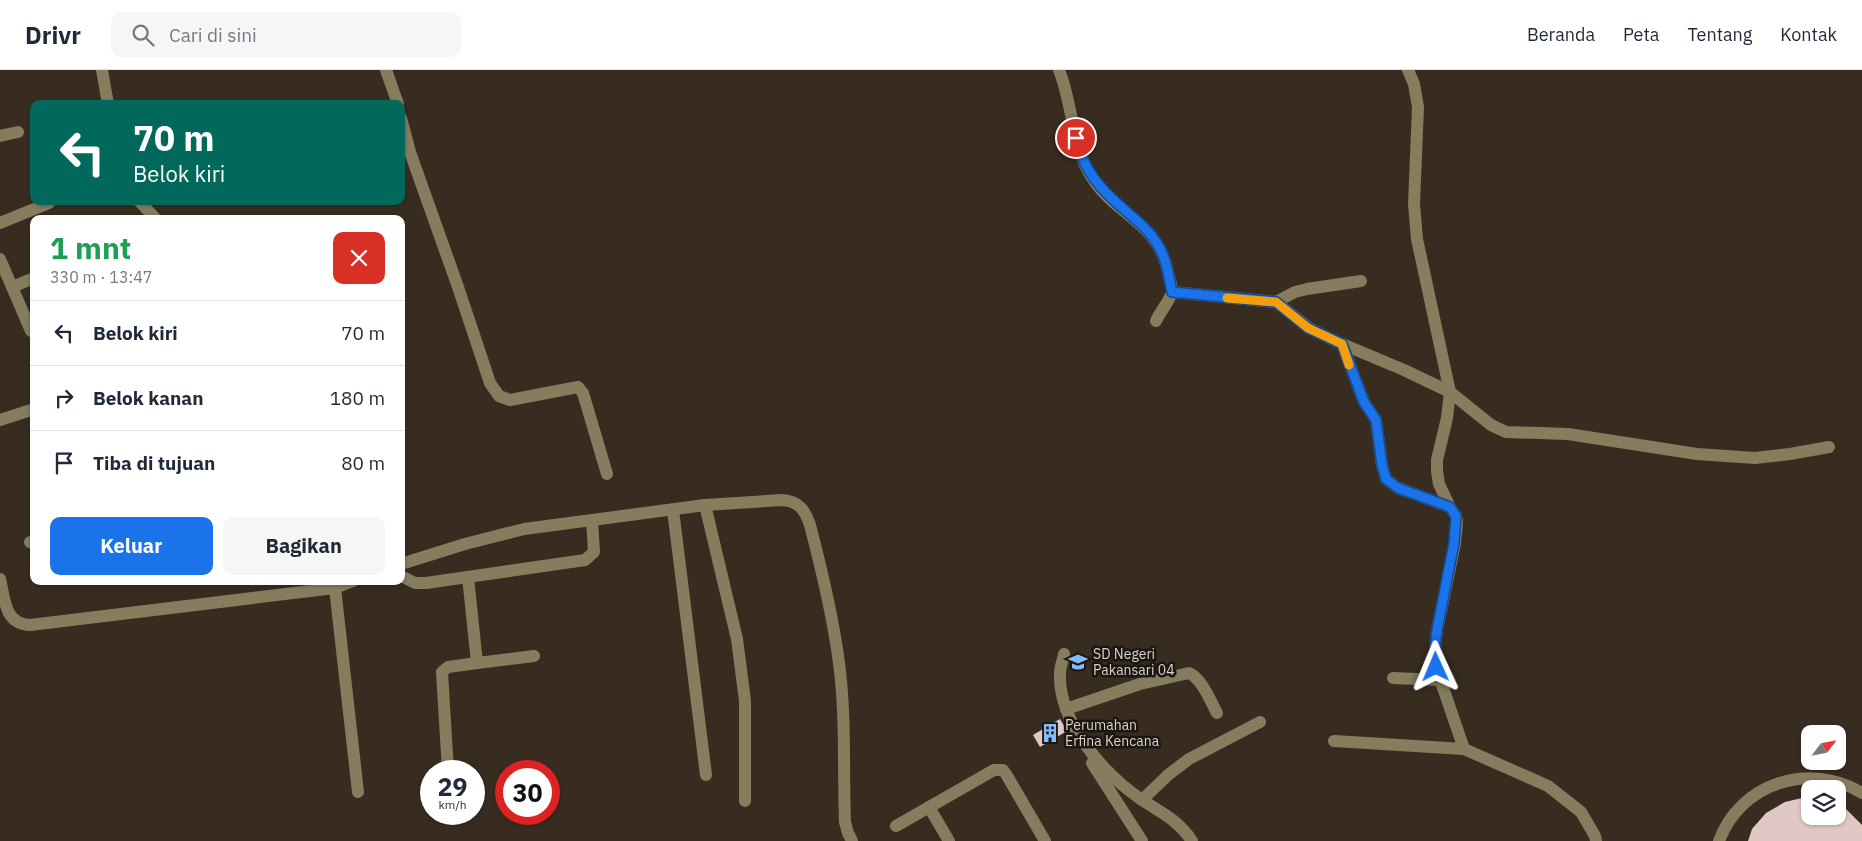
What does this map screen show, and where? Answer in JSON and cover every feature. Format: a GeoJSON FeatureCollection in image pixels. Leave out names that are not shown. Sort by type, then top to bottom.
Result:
{"type":"FeatureCollection","features":[{"type":"Feature","properties":{"kind":"street"},"geometry":{"type":"LineString","coordinates":[[102,70],[107,100]]}},
{"type":"Feature","properties":{"kind":"street"},"geometry":{"type":"LineString","coordinates":[[386,70],[397,100]]}},
{"type":"Feature","properties":{"kind":"street"},"geometry":{"type":"LineString","coordinates":[[1059,70],[1070,109],[1079,153],[1091,177],[1107,196],[1144,227],[1154,238],[1166,259],[1172,292],[1156,321]]}},
{"type":"Feature","properties":{"kind":"street"},"geometry":{"type":"LineString","coordinates":[[1408,70],[1414,84],[1418,107],[1414,204],[1417,239],[1450,392],[1447,418],[1437,460],[1437,471],[1439,484],[1456,516],[1457,522],[1437,630],[1436,658],[1440,680],[1464,749]]}},
{"type":"Feature","properties":{"kind":"street"},"geometry":{"type":"LineString","coordinates":[[0,136],[18,132]]}},
{"type":"Feature","properties":{"kind":"street"},"geometry":{"type":"LineString","coordinates":[[405,133],[490,383],[499,396],[510,400],[578,387],[583,393],[606,474]]}},
{"type":"Feature","properties":{"kind":"street"},"geometry":{"type":"LineString","coordinates":[[0,223],[44,205]]}},
{"type":"Feature","properties":{"kind":"street"},"geometry":{"type":"LineString","coordinates":[[143,205],[152,215]]}},
{"type":"Feature","properties":{"kind":"street"},"geometry":{"type":"LineString","coordinates":[[0,259],[30,329]]}},
{"type":"Feature","properties":{"kind":"street"},"geometry":{"type":"LineString","coordinates":[[12,287],[30,280]]}},
{"type":"Feature","properties":{"kind":"street"},"geometry":{"type":"LineString","coordinates":[[1172,292],[1276,302],[1295,292],[1307,289],[1361,281]]}},
{"type":"Feature","properties":{"kind":"street"},"geometry":{"type":"LineString","coordinates":[[1276,302],[1308,328],[1450,392],[1491,425],[1506,432],[1568,434],[1697,454],[1755,458],[1829,447]]}},
{"type":"Feature","properties":{"kind":"street"},"geometry":{"type":"LineString","coordinates":[[1342,344],[1364,402],[1376,420],[1382,465],[1386,479],[1398,488],[1450,507]]}},
{"type":"Feature","properties":{"kind":"street"},"geometry":{"type":"LineString","coordinates":[[0,420],[30,410]]}},
{"type":"Feature","properties":{"kind":"street"},"geometry":{"type":"LineString","coordinates":[[405,563],[465,544],[524,530],[704,505],[790,500],[798,503],[806,512],[810,525],[831,614],[839,664],[843,706],[845,822],[852,841]]}},
{"type":"Feature","properties":{"kind":"street"},"geometry":{"type":"LineString","coordinates":[[704,505],[737,638],[745,701],[745,801]]}},
{"type":"Feature","properties":{"kind":"street"},"geometry":{"type":"LineString","coordinates":[[673,510],[706,775]]}},
{"type":"Feature","properties":{"kind":"street"},"geometry":{"type":"LineString","coordinates":[[405,578],[415,583],[426,583],[585,560],[594,552],[592,520]]}},
{"type":"Feature","properties":{"kind":"street"},"geometry":{"type":"LineString","coordinates":[[468,577],[477,662]]}},
{"type":"Feature","properties":{"kind":"street"},"geometry":{"type":"LineString","coordinates":[[0,579],[8,612],[20,625],[335,588],[343,585]]}},
{"type":"Feature","properties":{"kind":"street"},"geometry":{"type":"LineString","coordinates":[[335,588],[358,792]]}},
{"type":"Feature","properties":{"kind":"street"},"geometry":{"type":"LineString","coordinates":[[1064,654],[1060,673],[1063,711],[1142,841]]}},
{"type":"Feature","properties":{"kind":"street"},"geometry":{"type":"LineString","coordinates":[[447,760],[442,672],[448,667],[534,656]]}},
{"type":"Feature","properties":{"kind":"street"},"geometry":{"type":"LineString","coordinates":[[1063,711],[1140,684],[1189,673],[1195,676],[1217,713]]}},
{"type":"Feature","properties":{"kind":"street"},"geometry":{"type":"LineString","coordinates":[[1393,678],[1440,680]]}},
{"type":"Feature","properties":{"kind":"street"},"geometry":{"type":"LineString","coordinates":[[1063,711],[1079,736],[1116,781],[1142,800],[1169,816],[1192,841]]}},
{"type":"Feature","properties":{"kind":"street"},"geometry":{"type":"LineString","coordinates":[[1142,800],[1168,775],[1189,759],[1260,722]]}},
{"type":"Feature","properties":{"kind":"street"},"geometry":{"type":"LineString","coordinates":[[1334,740],[1464,749],[1554,790],[1581,812],[1596,841]]}},
{"type":"Feature","properties":{"kind":"street"},"geometry":{"type":"LineString","coordinates":[[896,826],[994,770],[999,769],[1006,774],[1045,841]]}},
{"type":"Feature","properties":{"kind":"street"},"geometry":{"type":"LineString","coordinates":[[1719,841],[1734,812],[1755,795],[1782,782],[1806,777],[1834,781],[1862,793]]}},
{"type":"Feature","properties":{"kind":"street"},"geometry":{"type":"LineString","coordinates":[[929,807],[949,841]]}},
{"type":"Feature","properties":{"kind":"building","name":"Perumahan Erfina Kencana"},"geometry":{"type":"Polygon","coordinates":[[[1060,719],[1067,731],[1040,747],[1033,735],[1060,719]]]}},
{"type":"Feature","properties":{"kind":"building"},"geometry":{"type":"Polygon","coordinates":[[[1801,798],[1801,825],[1846,825],[1846,809],[1862,825],[1862,841],[1748,841],[1752,829],[1766,813],[1785,802],[1801,798]]]}},
{"type":"Feature","properties":{"kind":"slow traffic"},"geometry":{"type":"LineString","coordinates":[[1227,298],[1276,302],[1308,328],[1342,344],[1349,365]]}},
{"type":"Feature","properties":{"kind":"place","name":"SD Negeri Pakansari 04"},"geometry":{"type":"Point","coordinates":[1078,662]}},
{"type":"Feature","properties":{"kind":"place","name":"Perumahan Erfina Kencana"},"geometry":{"type":"Point","coordinates":[1050,733]}},
{"type":"Feature","properties":{"kind":"route"},"geometry":{"type":"LineString","coordinates":[[1076,138],[1079,153],[1091,177],[1107,196],[1144,227],[1154,238],[1166,259],[1172,292],[1276,302],[1308,328],[1342,344],[1351,372],[1364,402],[1376,420],[1382,465],[1386,479],[1398,488],[1450,507],[1456,516],[1454,543],[1437,630],[1435,648],[1436,667]]}}]}
